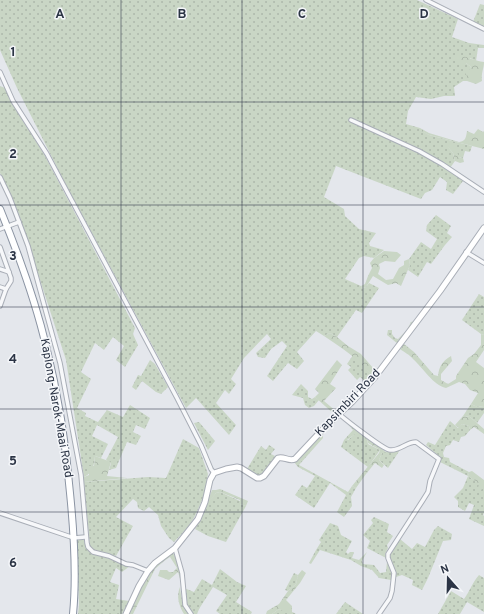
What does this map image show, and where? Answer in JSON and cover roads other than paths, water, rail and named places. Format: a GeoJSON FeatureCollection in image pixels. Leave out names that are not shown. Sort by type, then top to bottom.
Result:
{"type":"FeatureCollection","features":[{"type":"Feature","properties":{"kind":"highway","name":"Kaplong-Narok-Maai Road"},"geometry":{"type":"LineString","coordinates":[[0,208],[32,296],[46,347],[59,412],[68,466],[74,538],[75,592],[73,614]]}},
{"type":"Feature","properties":{"kind":"street"},"geometry":{"type":"LineString","coordinates":[[426,0],[484,29]]}},
{"type":"Feature","properties":{"kind":"street"},"geometry":{"type":"LineString","coordinates":[[0,72],[13,101],[47,154],[177,398],[214,473],[210,480],[205,502],[198,519],[175,548],[155,563],[148,571],[126,614]]}},
{"type":"Feature","properties":{"kind":"street"},"geometry":{"type":"LineString","coordinates":[[351,120],[419,151],[442,164],[484,192]]}},
{"type":"Feature","properties":{"kind":"street"},"geometry":{"type":"LineString","coordinates":[[0,177],[28,246],[60,362],[81,475],[85,536],[88,547],[93,552],[109,556],[126,564],[148,571]]}},
{"type":"Feature","properties":{"kind":"street"},"geometry":{"type":"LineString","coordinates":[[0,229],[19,222]]}},
{"type":"Feature","properties":{"kind":"street","name":"Kapsimbiri Road"},"geometry":{"type":"LineString","coordinates":[[214,473],[226,468],[236,467],[241,468],[257,478],[262,477],[278,458],[281,457],[291,460],[295,459],[375,377],[440,291],[484,228]]}},
{"type":"Feature","properties":{"kind":"street"},"geometry":{"type":"LineString","coordinates":[[0,247],[11,281],[6,289],[0,306]]}},
{"type":"Feature","properties":{"kind":"street"},"geometry":{"type":"LineString","coordinates":[[466,252],[484,263]]}},
{"type":"Feature","properties":{"kind":"street"},"geometry":{"type":"LineString","coordinates":[[0,269],[9,272]]}},
{"type":"Feature","properties":{"kind":"street"},"geometry":{"type":"LineString","coordinates":[[0,287],[6,289]]}},
{"type":"Feature","properties":{"kind":"street"},"geometry":{"type":"LineString","coordinates":[[32,296],[41,293]]}},
{"type":"Feature","properties":{"kind":"street"},"geometry":{"type":"LineString","coordinates":[[59,412],[69,410]]}},
{"type":"Feature","properties":{"kind":"street"},"geometry":{"type":"LineString","coordinates":[[338,414],[386,450],[398,449],[410,443],[416,442],[439,459],[424,500],[388,554],[388,558],[394,573],[392,591],[390,598],[379,614]]}},
{"type":"Feature","properties":{"kind":"street"},"geometry":{"type":"LineString","coordinates":[[0,513],[74,538],[85,536]]}},
{"type":"Feature","properties":{"kind":"street"},"geometry":{"type":"LineString","coordinates":[[175,548],[182,573],[185,605],[191,614]]}}]}
